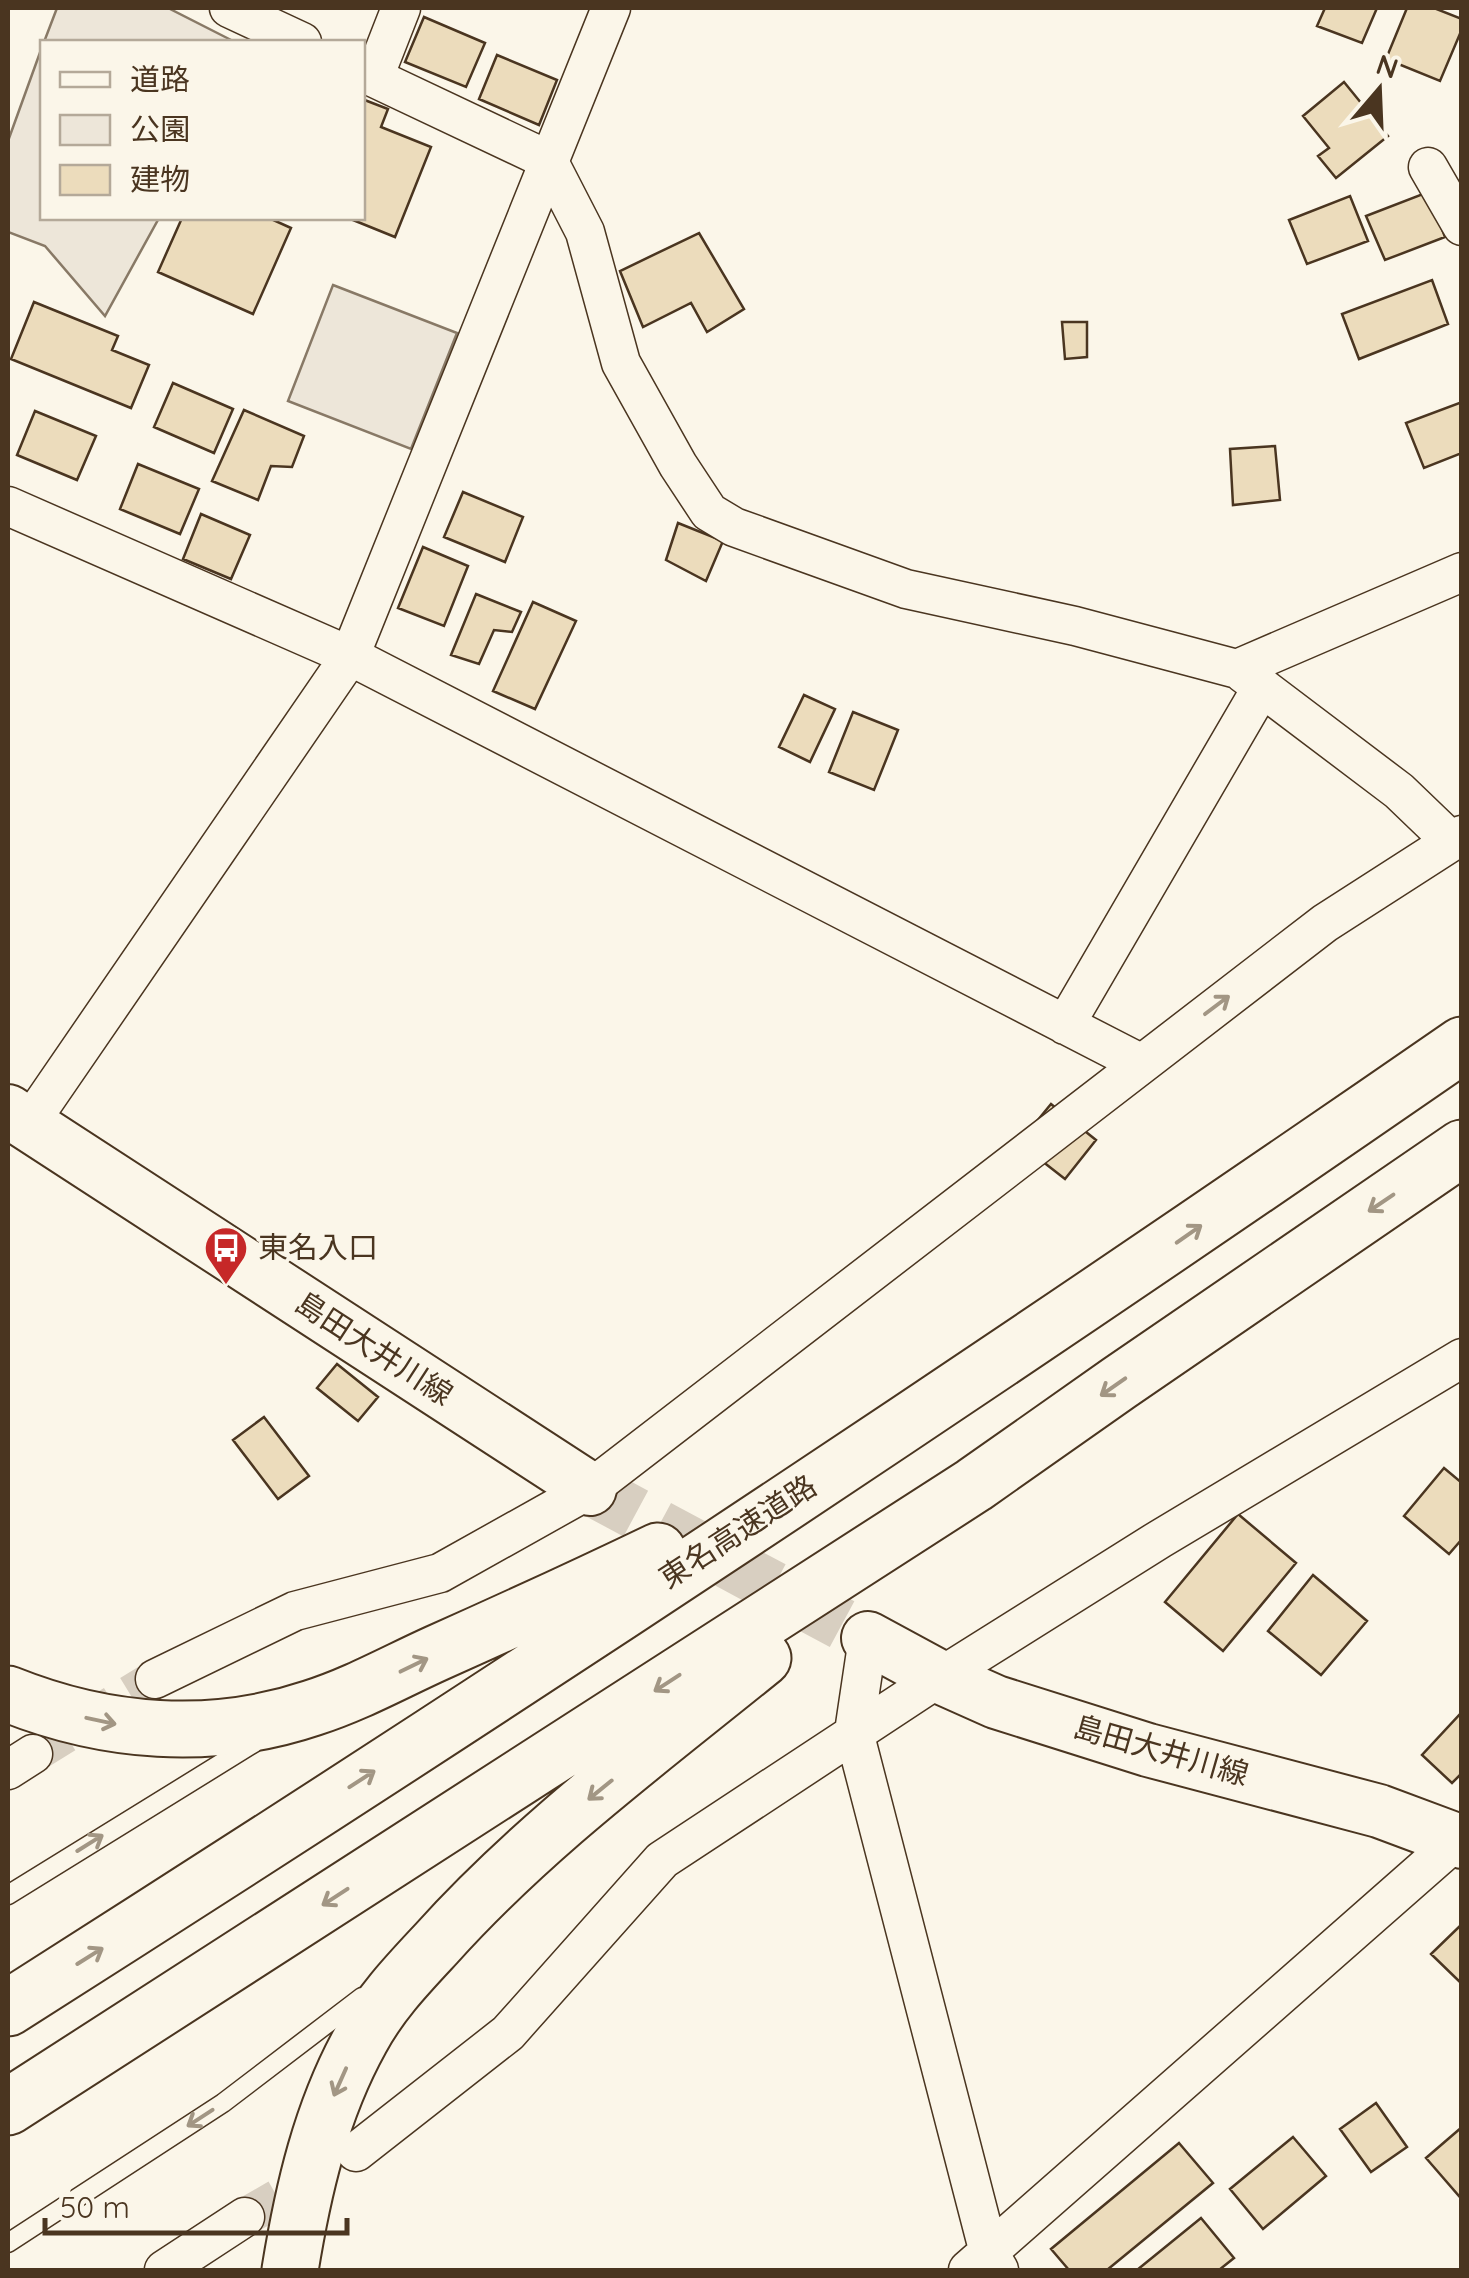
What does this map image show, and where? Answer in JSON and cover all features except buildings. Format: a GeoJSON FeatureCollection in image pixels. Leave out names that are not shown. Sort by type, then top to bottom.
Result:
{"type":"FeatureCollection","features":[{"type":"Feature","properties":{"kind":"highway","name":"東名高速道路"},"geometry":{"type":"LineString","coordinates":[[8,2008],[1140,1268],[1462,1045]]}},
{"type":"Feature","properties":{"kind":"highway"},"geometry":{"type":"LineString","coordinates":[[8,2107],[974,1486],[1118,1382],[1462,1148]]}},
{"type":"Feature","properties":{"kind":"highway"},"geometry":{"type":"LineString","coordinates":[[8,1694],[43,1708],[107,1723],[168,1731],[232,1726],[309,1710],[368,1687],[659,1551],[972,1354],[1140,1268]]}},
{"type":"Feature","properties":{"kind":"highway"},"geometry":{"type":"LineString","coordinates":[[290,2270],[300,2207],[336,2087],[362,2035],[384,2004],[446,1933],[560,1823],[974,1486]]}},
{"type":"Feature","properties":{"kind":"main road","name":"島田大井川線"},"geometry":{"type":"LineString","coordinates":[[18,1118],[590,1489]]}},
{"type":"Feature","properties":{"kind":"main road","name":"島田大井川線"},"geometry":{"type":"LineString","coordinates":[[868,1638],[996,1702],[1378,1811],[1459,1841]]}},
{"type":"Feature","properties":{"kind":"street"},"geometry":{"type":"LineString","coordinates":[[229,8],[298,40]]}},
{"type":"Feature","properties":{"kind":"street"},"geometry":{"type":"LineString","coordinates":[[155,1679],[294,1611],[440,1573],[590,1489],[1325,923],[1456,838],[1250,678],[1075,626],[906,589],[734,527],[708,512],[622,363],[584,232],[548,160],[368,74],[402,8]]}},
{"type":"Feature","properties":{"kind":"street"},"geometry":{"type":"LineString","coordinates":[[18,1118],[350,656],[611,8]]}},
{"type":"Feature","properties":{"kind":"street"},"geometry":{"type":"LineString","coordinates":[[1428,167],[1462,226]]}},
{"type":"Feature","properties":{"kind":"street"},"geometry":{"type":"LineString","coordinates":[[8,506],[350,656],[1140,1064]]}},
{"type":"Feature","properties":{"kind":"street"},"geometry":{"type":"LineString","coordinates":[[1065,1025],[1250,678],[1462,572]]}},
{"type":"Feature","properties":{"kind":"street"},"geometry":{"type":"LineString","coordinates":[[356,2152],[508,2032],[662,1860],[854,1732],[1160,1538],[1462,1358]]}},
{"type":"Feature","properties":{"kind":"street"},"geometry":{"type":"LineString","coordinates":[[868,1638],[854,1732],[986,2265],[1459,1841]]}},
{"type":"Feature","properties":{"kind":"street"},"geometry":{"type":"LineString","coordinates":[[164,2270],[245,2217]]}},
{"type":"Feature","properties":{"kind":"lane"},"geometry":{"type":"LineString","coordinates":[[8,1895],[309,1710]]}},
{"type":"Feature","properties":{"kind":"lane"},"geometry":{"type":"LineString","coordinates":[[8,2242],[223,2103],[446,1933]]}},
{"type":"Feature","properties":{"kind":"green space"},"geometry":{"type":"Polygon","coordinates":[[[57,8],[168,8],[231,40],[45,40],[57,8]]]}},
{"type":"Feature","properties":{"kind":"green space"},"geometry":{"type":"Polygon","coordinates":[[[40,53],[40,220],[158,220],[105,316],[45,246],[8,232],[8,141],[40,53]]]}},
{"type":"Feature","properties":{"kind":"green space"},"geometry":{"type":"Polygon","coordinates":[[[333,285],[457,333],[411,449],[288,401],[333,285]]]}},
{"type":"Feature","properties":{"kind":"tunnel"},"geometry":{"type":"LineString","coordinates":[[590,1489],[868,1638]]}},
{"type":"Feature","properties":{"kind":"tunnel"},"geometry":{"type":"LineString","coordinates":[[33,1754],[155,1679]]}},
{"type":"Feature","properties":{"kind":"tunnel"},"geometry":{"type":"LineString","coordinates":[[245,2217],[320,2174]]}},
{"type":"Feature","properties":{"kind":"place","name":"東名入口"},"geometry":{"type":"Point","coordinates":[226,1286]}}]}
